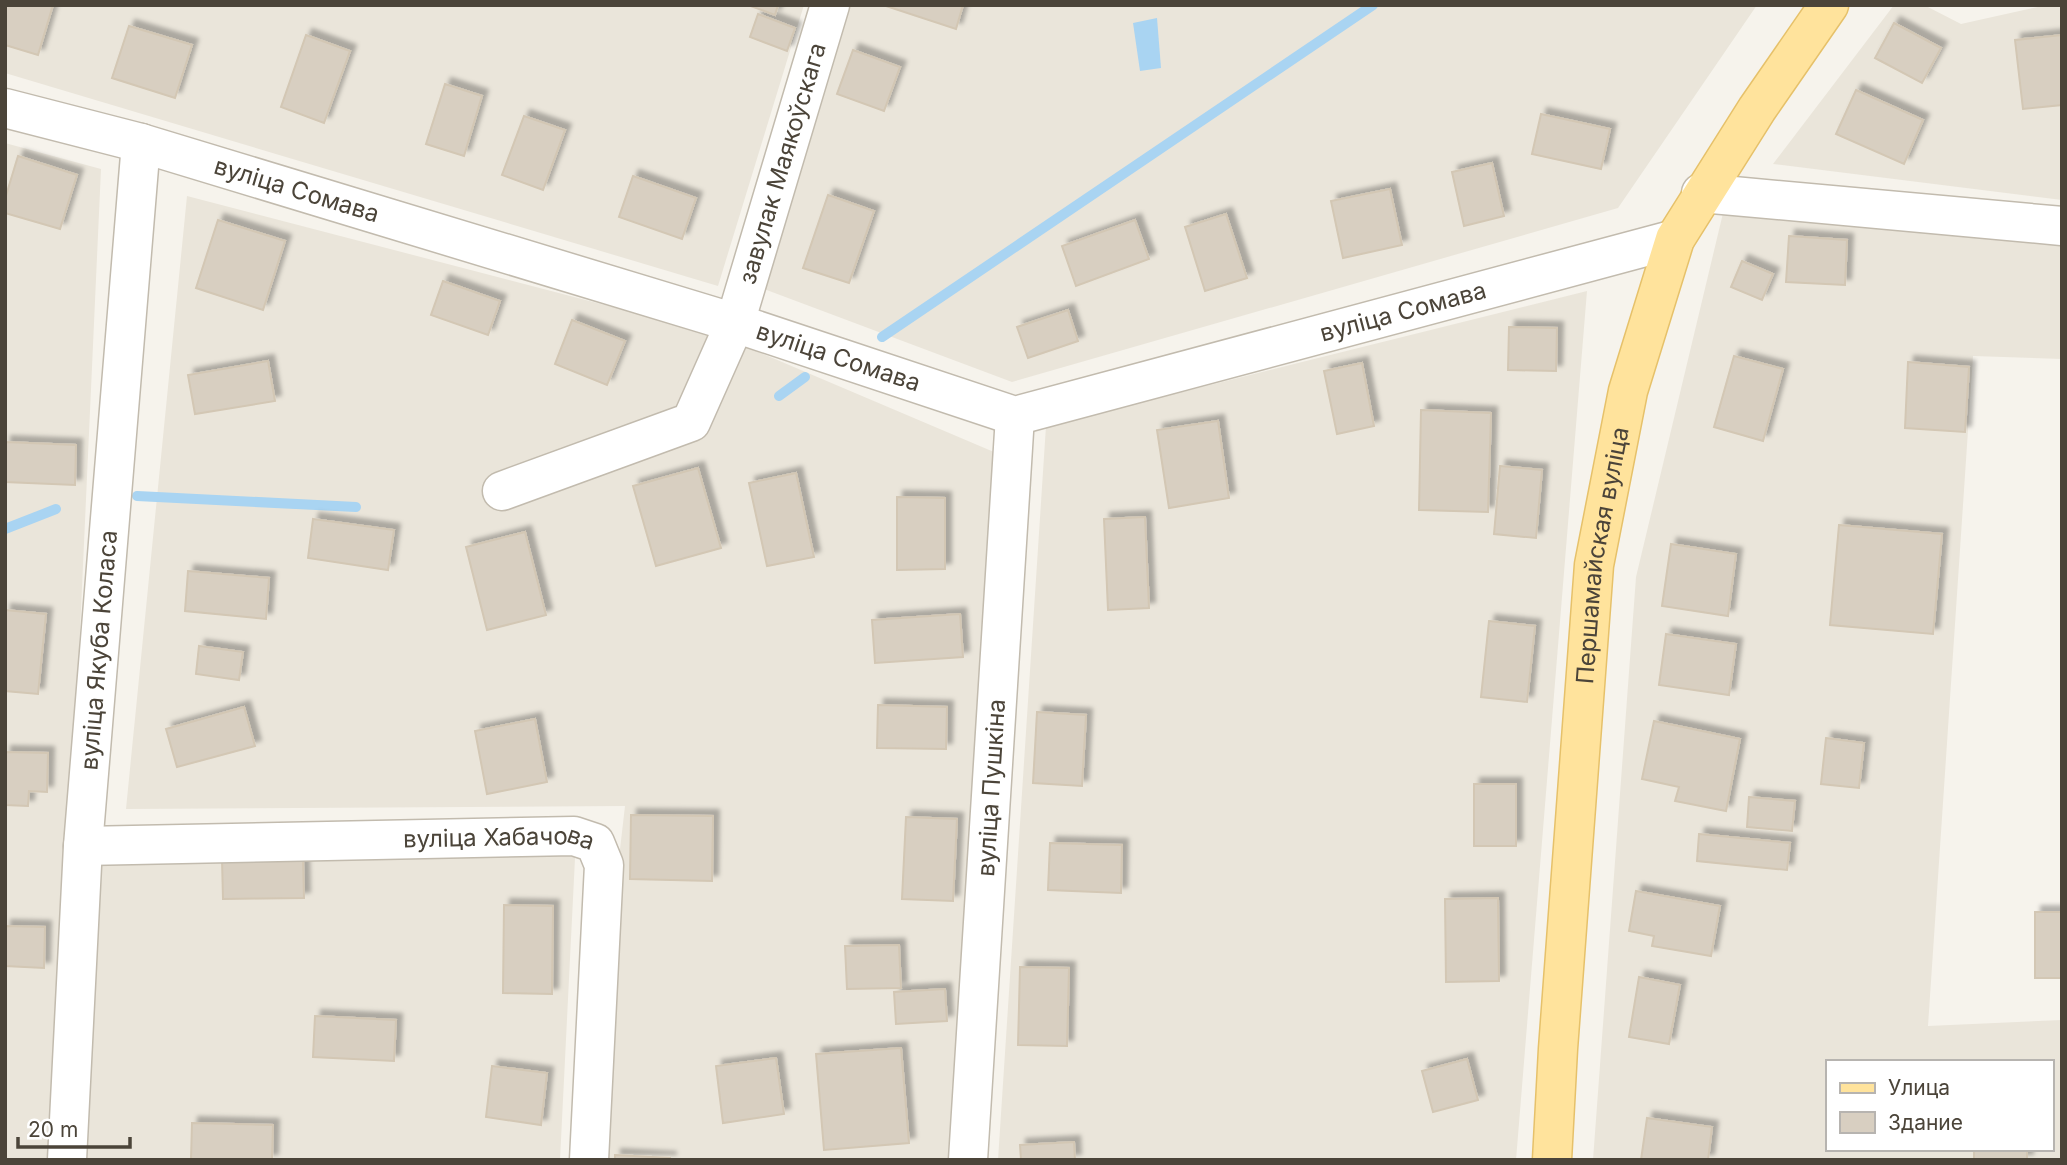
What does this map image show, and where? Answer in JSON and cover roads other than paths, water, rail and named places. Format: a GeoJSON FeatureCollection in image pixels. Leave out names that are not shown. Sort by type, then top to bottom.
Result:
{"type":"FeatureCollection","features":[{"type":"Feature","properties":{"kind":"main road","name":"Першамайская вуліца"},"geometry":{"type":"LineString","coordinates":[[1552,1160],[1594,565],[1628,391],[1675,239],[1757,109],[1829,5]]}},
{"type":"Feature","properties":{"kind":"street","name":"завулак Маякоўскага"},"geometry":{"type":"LineString","coordinates":[[502,491],[691,422],[735,323],[831,5]]}},
{"type":"Feature","properties":{"kind":"street","name":"вуліца Сомава"},"geometry":{"type":"LineString","coordinates":[[5,107],[141,143],[735,323],[1015,416],[1675,239]]}},
{"type":"Feature","properties":{"kind":"street","name":"вуліца Якуба Коласа"},"geometry":{"type":"LineString","coordinates":[[67,1160],[83,846],[141,143]]}},
{"type":"Feature","properties":{"kind":"street"},"geometry":{"type":"LineString","coordinates":[[1702,193],[2062,226]]}},
{"type":"Feature","properties":{"kind":"street","name":"вуліца Пушкіна"},"geometry":{"type":"LineString","coordinates":[[968,1160],[1015,416]]}},
{"type":"Feature","properties":{"kind":"street","name":"вуліца Хабачова"},"geometry":{"type":"LineString","coordinates":[[83,846],[574,836],[594,843],[604,865],[589,1160]]}},
{"type":"Feature","properties":{"kind":"water"},"geometry":{"type":"Polygon","coordinates":[[[1157,18],[1161,68],[1140,71],[1133,23],[1157,18]]]}},
{"type":"Feature","properties":{"kind":"waterway"},"geometry":{"type":"LineString","coordinates":[[882,337],[1373,5]]}},
{"type":"Feature","properties":{"kind":"waterway"},"geometry":{"type":"LineString","coordinates":[[779,396],[805,377]]}},
{"type":"Feature","properties":{"kind":"waterway"},"geometry":{"type":"LineString","coordinates":[[137,496],[356,507]]}},
{"type":"Feature","properties":{"kind":"waterway"},"geometry":{"type":"LineString","coordinates":[[5,529],[56,509]]}}]}
